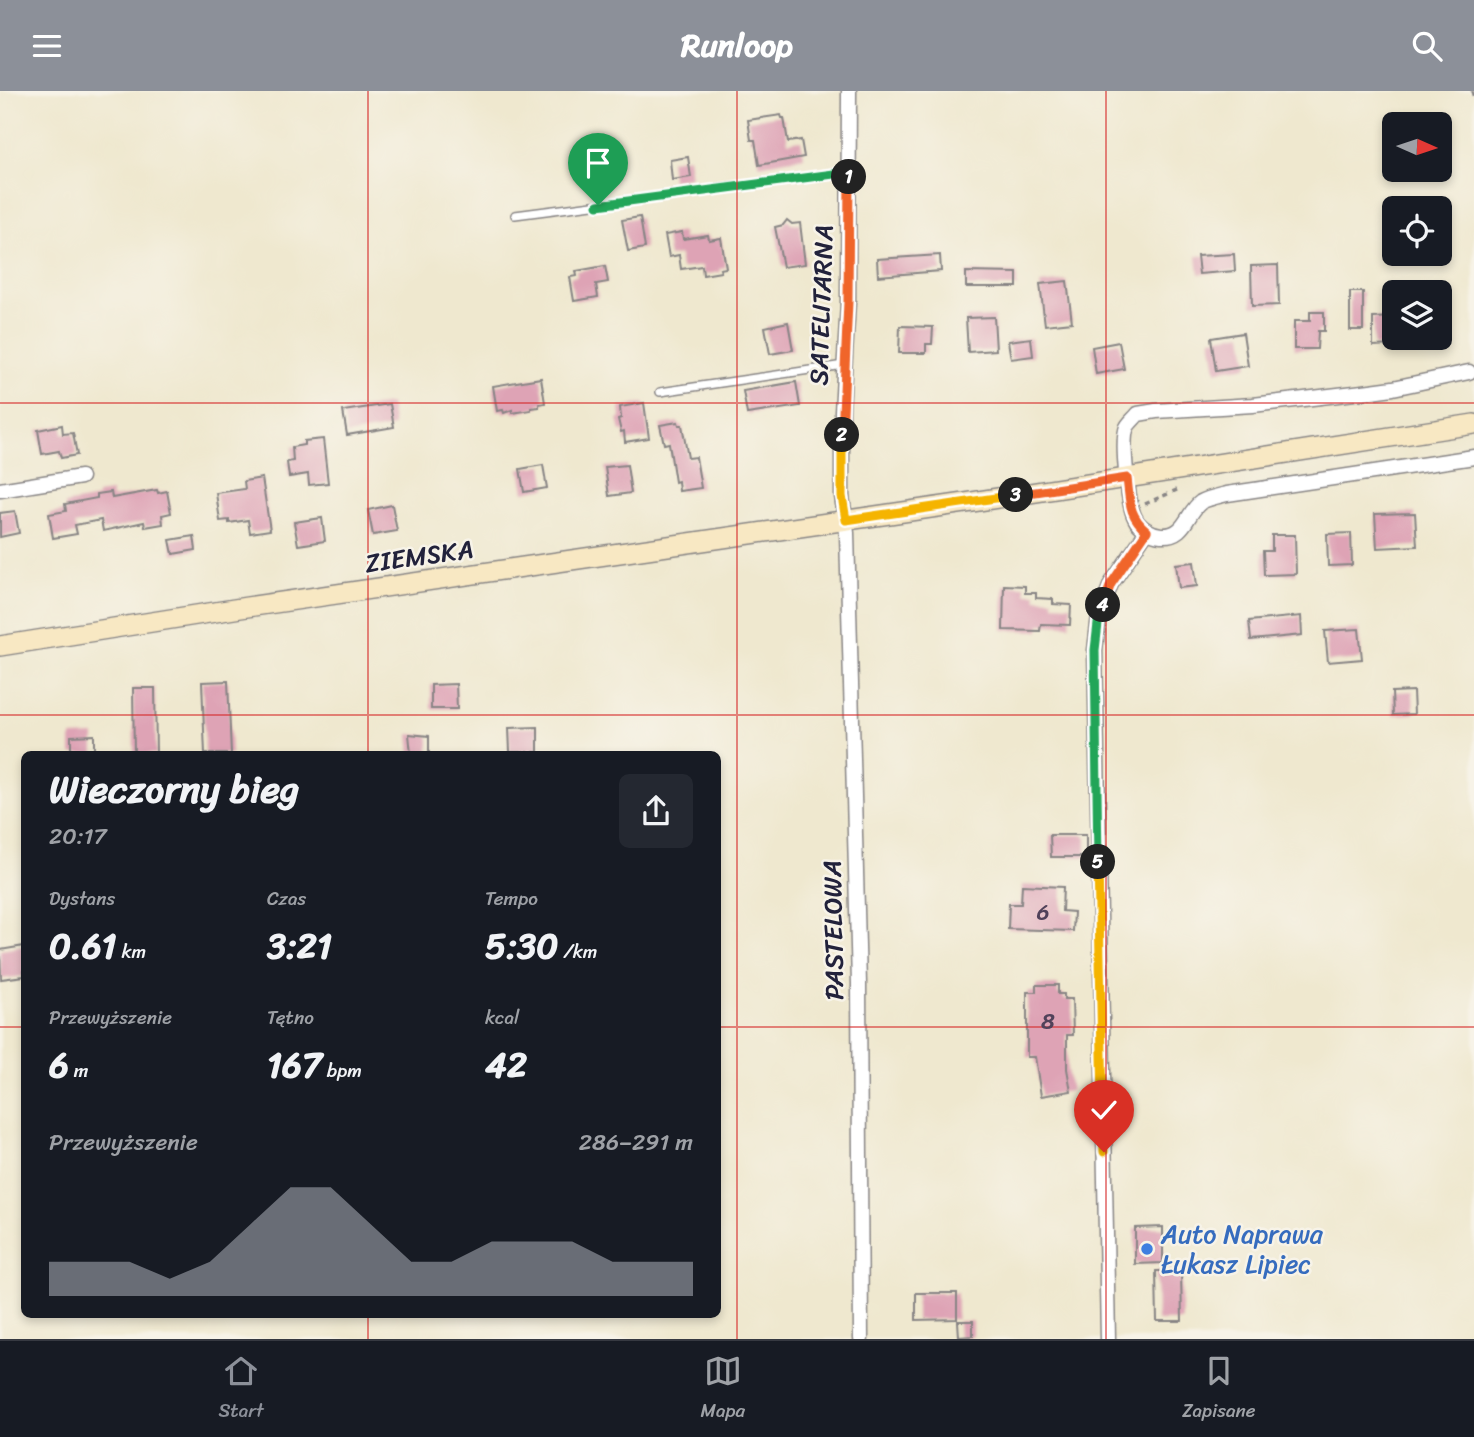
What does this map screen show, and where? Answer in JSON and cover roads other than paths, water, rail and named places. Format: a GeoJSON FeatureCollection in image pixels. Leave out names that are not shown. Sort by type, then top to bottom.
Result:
{"type":"FeatureCollection","features":[{"type":"Feature","properties":{"kind":"street","name":"SATELITARNA"},"geometry":{"type":"LineString","coordinates":[[846,520],[842,496],[842,412],[848,302],[849,91]]}},
{"type":"Feature","properties":{"kind":"street"},"geometry":{"type":"LineString","coordinates":[[1469,373],[1363,392],[1253,405],[1138,414],[1127,427],[1124,446],[1131,509],[1136,521],[1147,531],[1161,535],[1174,534],[1185,525],[1200,503],[1227,494],[1474,457]]}},
{"type":"Feature","properties":{"kind":"street","name":"ZIEMSKA"},"geometry":{"type":"LineString","coordinates":[[0,646],[1474,424]]}},
{"type":"Feature","properties":{"kind":"street"},"geometry":{"type":"LineString","coordinates":[[0,490],[81,477]]}},
{"type":"Feature","properties":{"kind":"street","name":"PASTELOWA"},"geometry":{"type":"LineString","coordinates":[[846,520],[859,984],[861,1339]]}},
{"type":"Feature","properties":{"kind":"street"},"geometry":{"type":"LineString","coordinates":[[1108,1339],[1094,885],[1095,650],[1099,615],[1111,584],[1147,531]]}},
{"type":"Feature","properties":{"kind":"lane"},"geometry":{"type":"LineString","coordinates":[[515,215],[849,172]]}},
{"type":"Feature","properties":{"kind":"lane"},"geometry":{"type":"LineString","coordinates":[[660,391],[845,365]]}},
{"type":"Feature","properties":{"kind":"place","name":"Auto Naprawa Łukasz Lipiec"},"geometry":{"type":"Point","coordinates":[1147,1249]}}]}
